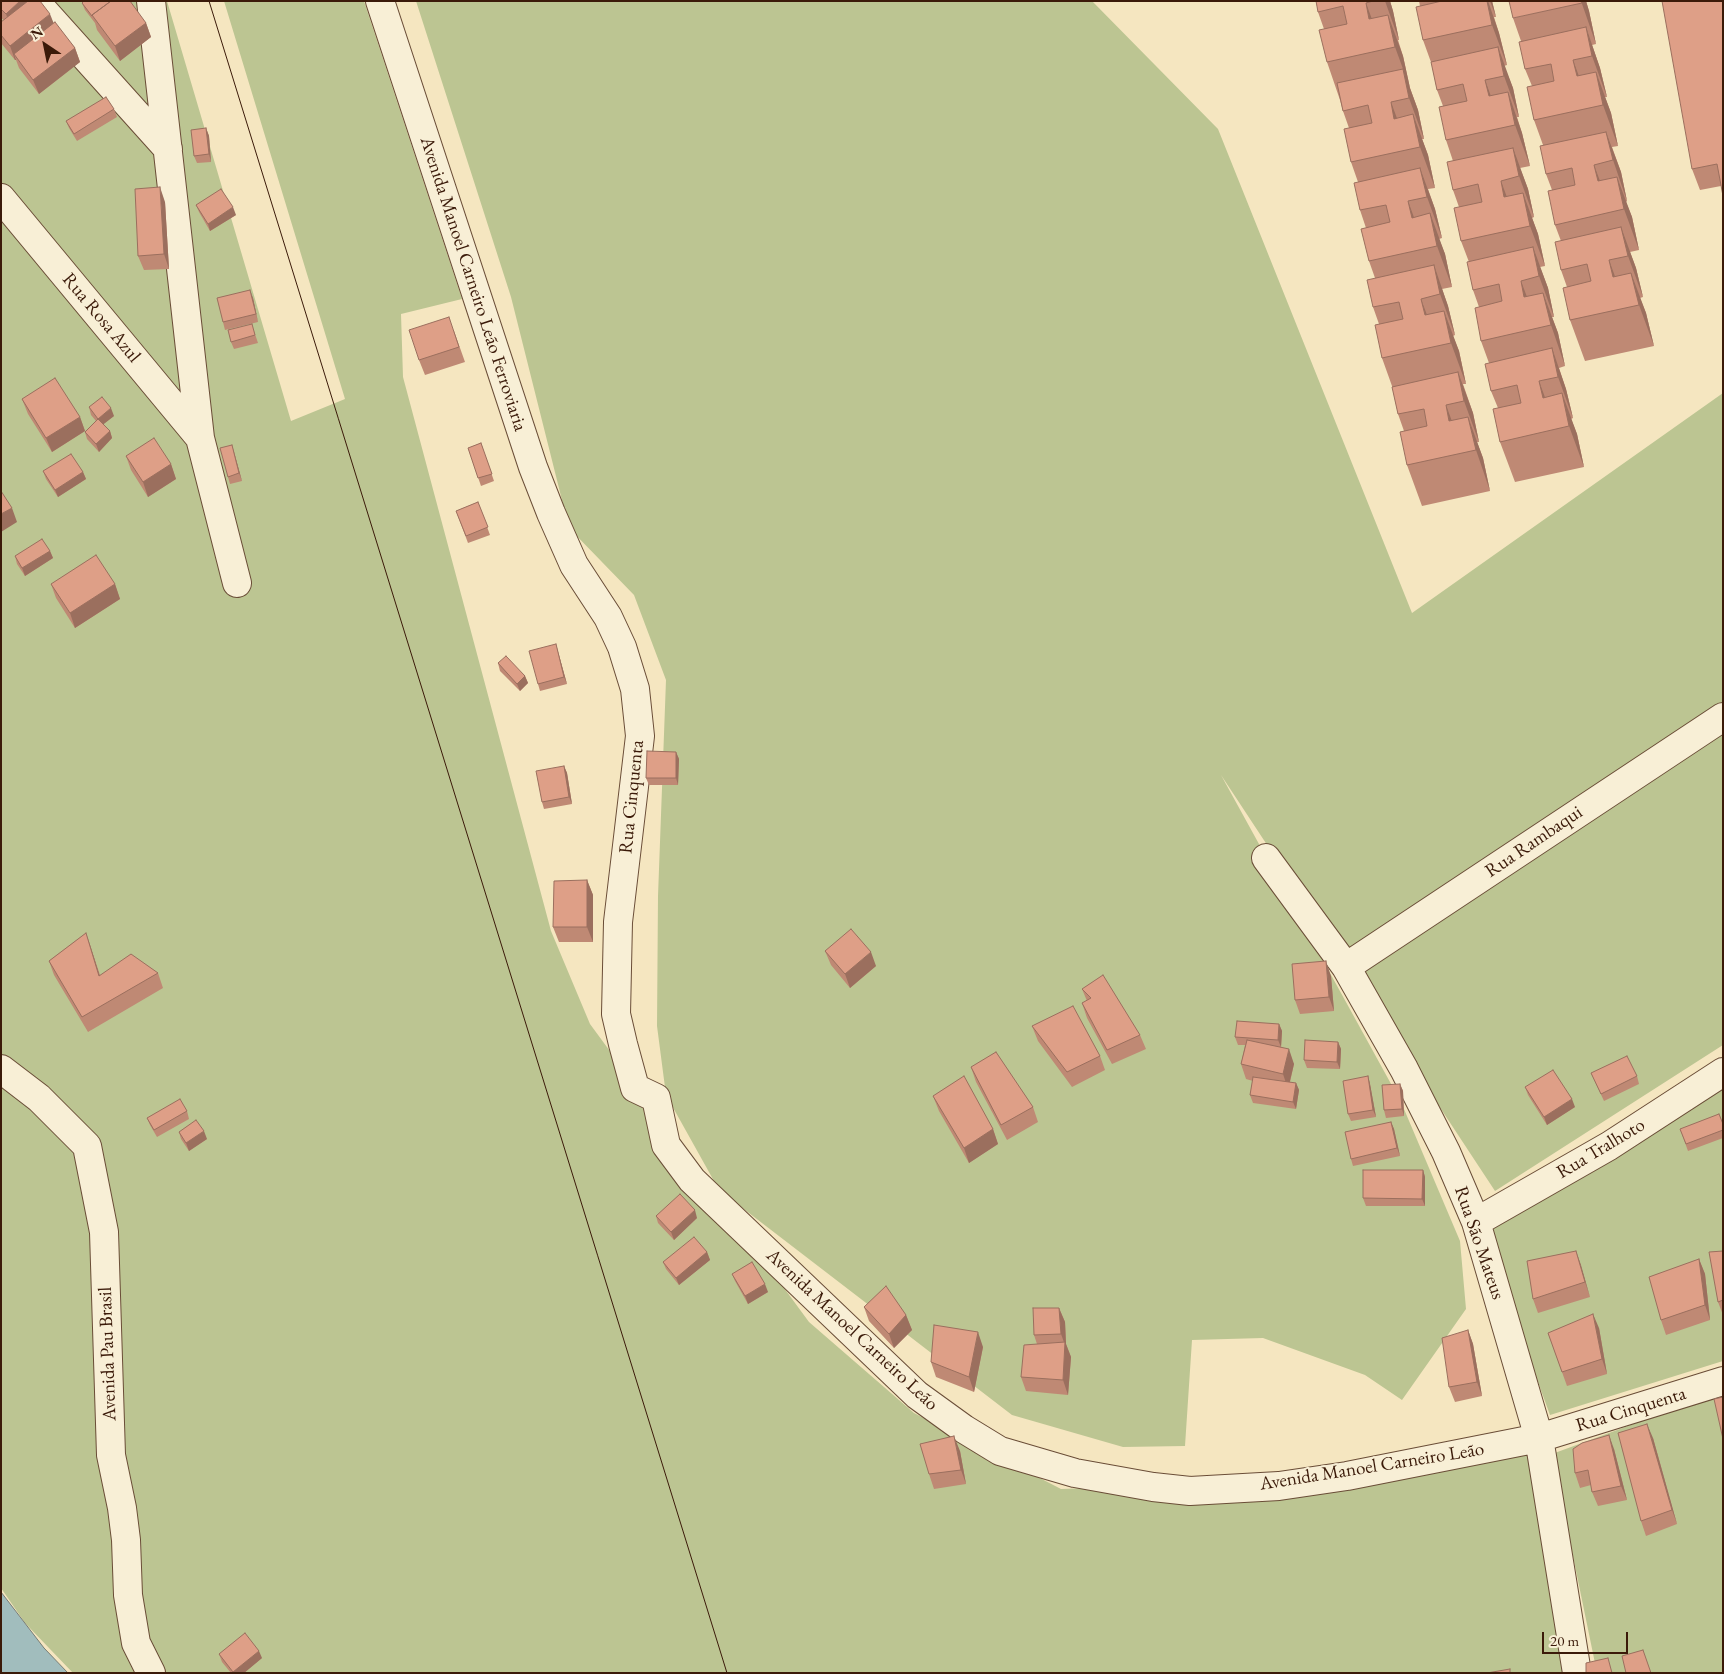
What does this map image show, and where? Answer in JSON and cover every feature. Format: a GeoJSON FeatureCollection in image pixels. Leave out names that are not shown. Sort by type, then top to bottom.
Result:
{"type":"FeatureCollection","features":[{"type":"Feature","properties":{"kind":"street"},"geometry":{"type":"LineString","coordinates":[[35,1],[168,148]]}},
{"type":"Feature","properties":{"kind":"street"},"geometry":{"type":"LineString","coordinates":[[150,1],[200,438],[237,583]]}},
{"type":"Feature","properties":{"kind":"street","name":"Avenida Manoel Carneiro Leão Ferroviaria"},"geometry":{"type":"LineString","coordinates":[[380,1],[533,467],[574,564]]}},
{"type":"Feature","properties":{"kind":"street","name":"Rua Rosa Azul"},"geometry":{"type":"LineString","coordinates":[[1,198],[200,438]]}},
{"type":"Feature","properties":{"kind":"street","name":"Rua Cinquenta"},"geometry":{"type":"LineString","coordinates":[[574,564],[608,617],[622,647],[634,689],[640,736],[618,922],[616,1014],[623,1044]]}},
{"type":"Feature","properties":{"kind":"street","name":"Rua Rambaqui"},"geometry":{"type":"LineString","coordinates":[[1346,967],[1723,717]]}},
{"type":"Feature","properties":{"kind":"street","name":"Rua São Mateus"},"geometry":{"type":"LineString","coordinates":[[1266,858],[1346,967],[1404,1070],[1446,1152],[1476,1222],[1539,1438],[1577,1673]]}},
{"type":"Feature","properties":{"kind":"street","name":"Avenida Manoel Carneiro Leão"},"geometry":{"type":"LineString","coordinates":[[623,1044],[636,1088],[656,1098],[666,1145],[692,1180],[917,1395],[964,1429],[1000,1451],[1075,1473],[1153,1487],[1190,1491],[1279,1486],[1347,1476],[1539,1438]]}},
{"type":"Feature","properties":{"kind":"street","name":"Avenida Pau Brasil"},"geometry":{"type":"LineString","coordinates":[[1,1069],[39,1098],[87,1146],[104,1232],[111,1455],[122,1508],[126,1540],[128,1595],[136,1643],[151,1673]]}},
{"type":"Feature","properties":{"kind":"street","name":"Rua Tralhoto"},"geometry":{"type":"LineString","coordinates":[[1476,1222],[1608,1146],[1723,1072]]}},
{"type":"Feature","properties":{"kind":"street","name":"Rua Cinquenta"},"geometry":{"type":"LineString","coordinates":[[1539,1438],[1723,1382]]}},
{"type":"Feature","properties":{"kind":"green space"},"geometry":{"type":"Polygon","coordinates":[[[1,1],[167,1],[291,421],[345,399],[224,1],[364,1],[462,299],[401,314],[403,377],[551,931],[590,1024],[809,1322],[914,1413],[1061,1489],[1308,1481],[1539,1438],[1577,1673],[73,1673],[25,1623],[1,1588],[1,1]]]}},
{"type":"Feature","properties":{"kind":"green space"},"geometry":{"type":"Polygon","coordinates":[[[416,1],[1092,1],[1218,129],[1412,613],[1723,393],[1723,1045],[1495,1191],[1221,775],[1401,1102],[1460,1241],[1466,1309],[1402,1400],[1365,1375],[1263,1338],[1192,1340],[1185,1446],[1123,1447],[1012,1415],[719,1190],[666,1095],[657,1026],[658,896],[666,680],[634,595],[569,528],[511,297],[416,1]]]}},
{"type":"Feature","properties":{"kind":"green space"},"geometry":{"type":"Polygon","coordinates":[[[1723,1083],[1723,1361],[1550,1415],[1490,1250],[1484,1225],[1723,1083]]]}},
{"type":"Feature","properties":{"kind":"green space"},"geometry":{"type":"Polygon","coordinates":[[[1723,1391],[1723,1673],[1597,1673],[1552,1454],[1723,1391]]]}},
{"type":"Feature","properties":{"kind":"water"},"geometry":{"type":"Polygon","coordinates":[[[1,1592],[44,1648],[68,1673],[1,1673],[1,1592]]]}},
{"type":"Feature","properties":{"kind":"building"},"geometry":{"type":"Polygon","coordinates":[[[1,1],[20,1],[6,14],[1,9],[1,1]]]}},
{"type":"Feature","properties":{"kind":"building"},"geometry":{"type":"Polygon","coordinates":[[[28,1],[40,1],[50,14],[10,46],[1,35],[1,22],[28,1]]]}},
{"type":"Feature","properties":{"kind":"building"},"geometry":{"type":"Polygon","coordinates":[[[84,1],[111,1],[92,16],[82,3],[84,1]]]}},
{"type":"Feature","properties":{"kind":"building"},"geometry":{"type":"Polygon","coordinates":[[[111,1],[130,1],[146,23],[115,46],[92,15],[111,1]]]}},
{"type":"Feature","properties":{"kind":"building"},"geometry":{"type":"Polygon","coordinates":[[[1316,1],[1373,1],[1366,3],[1369,19],[1388,15],[1395,47],[1327,62],[1319,30],[1347,24],[1343,6],[1318,12],[1316,1]]]}},
{"type":"Feature","properties":{"kind":"building"},"geometry":{"type":"Polygon","coordinates":[[[1442,1],[1487,1],[1492,25],[1423,40],[1416,7],[1442,1]]]}},
{"type":"Feature","properties":{"kind":"building"},"geometry":{"type":"Polygon","coordinates":[[[1509,1],[1581,1],[1582,3],[1513,18],[1509,1]]]}},
{"type":"Feature","properties":{"kind":"building"},"geometry":{"type":"Polygon","coordinates":[[[1662,1],[1723,1],[1723,196],[1717,164],[1692,169],[1662,1]]]}},
{"type":"Feature","properties":{"kind":"building"},"geometry":{"type":"Polygon","coordinates":[[[55,22],[75,48],[33,80],[14,54],[55,22]]]}},
{"type":"Feature","properties":{"kind":"building"},"geometry":{"type":"Polygon","coordinates":[[[1586,27],[1592,56],[1573,60],[1577,76],[1596,72],[1603,105],[1534,120],[1527,87],[1554,81],[1551,64],[1525,69],[1519,42],[1586,27]]]}},
{"type":"Feature","properties":{"kind":"building"},"geometry":{"type":"Polygon","coordinates":[[[1498,47],[1504,76],[1485,80],[1489,96],[1508,92],[1515,125],[1446,140],[1439,107],[1467,101],[1463,84],[1437,90],[1431,62],[1498,47]]]}},
{"type":"Feature","properties":{"kind":"building"},"geometry":{"type":"Polygon","coordinates":[[[1403,69],[1409,98],[1391,102],[1394,119],[1413,114],[1420,147],[1351,162],[1344,129],[1372,123],[1368,105],[1343,111],[1337,83],[1403,69]]]}},
{"type":"Feature","properties":{"kind":"building"},"geometry":{"type":"Polygon","coordinates":[[[106,97],[114,109],[74,134],[66,121],[106,97]]]}},
{"type":"Feature","properties":{"kind":"building"},"geometry":{"type":"Polygon","coordinates":[[[206,128],[209,154],[194,156],[191,130],[206,128]]]}},
{"type":"Feature","properties":{"kind":"building"},"geometry":{"type":"Polygon","coordinates":[[[1606,132],[1613,160],[1594,165],[1598,181],[1617,177],[1624,209],[1555,225],[1548,191],[1575,185],[1572,168],[1546,174],[1540,146],[1606,132]]]}},
{"type":"Feature","properties":{"kind":"building"},"geometry":{"type":"Polygon","coordinates":[[[1513,148],[1519,176],[1501,181],[1504,197],[1523,193],[1530,226],[1461,241],[1454,208],[1482,202],[1478,184],[1453,190],[1447,162],[1513,148]]]}},
{"type":"Feature","properties":{"kind":"building"},"geometry":{"type":"Polygon","coordinates":[[[1420,168],[1427,197],[1408,201],[1412,218],[1430,213],[1437,246],[1369,261],[1361,229],[1390,222],[1386,205],[1360,210],[1354,183],[1420,168]]]}},
{"type":"Feature","properties":{"kind":"building"},"geometry":{"type":"Polygon","coordinates":[[[160,187],[164,254],[138,256],[135,189],[160,187]]]}},
{"type":"Feature","properties":{"kind":"building"},"geometry":{"type":"Polygon","coordinates":[[[221,189],[233,207],[208,224],[196,205],[221,189]]]}},
{"type":"Feature","properties":{"kind":"building"},"geometry":{"type":"Polygon","coordinates":[[[1621,227],[1628,256],[1609,260],[1613,277],[1631,273],[1639,305],[1570,320],[1563,288],[1591,281],[1587,264],[1561,270],[1555,242],[1621,227]]]}},
{"type":"Feature","properties":{"kind":"building"},"geometry":{"type":"Polygon","coordinates":[[[1533,247],[1539,276],[1521,281],[1524,297],[1543,293],[1551,325],[1481,341],[1475,308],[1502,301],[1499,284],[1473,290],[1467,262],[1533,247]]]}},
{"type":"Feature","properties":{"kind":"building"},"geometry":{"type":"Polygon","coordinates":[[[1434,265],[1440,294],[1421,299],[1425,315],[1444,311],[1451,343],[1382,358],[1375,325],[1403,319],[1399,302],[1373,307],[1367,280],[1434,265]]]}},
{"type":"Feature","properties":{"kind":"building"},"geometry":{"type":"Polygon","coordinates":[[[250,290],[256,314],[223,322],[217,298],[250,290]]]}},
{"type":"Feature","properties":{"kind":"building"},"geometry":{"type":"Polygon","coordinates":[[[449,317],[459,347],[419,360],[409,330],[449,317]]]}},
{"type":"Feature","properties":{"kind":"building"},"geometry":{"type":"Polygon","coordinates":[[[252,324],[255,335],[231,342],[228,330],[252,324]]]}},
{"type":"Feature","properties":{"kind":"building"},"geometry":{"type":"Polygon","coordinates":[[[1552,348],[1558,377],[1539,381],[1543,398],[1562,393],[1569,426],[1500,442],[1493,409],[1521,403],[1517,385],[1491,391],[1485,364],[1552,348]]]}},
{"type":"Feature","properties":{"kind":"building"},"geometry":{"type":"Polygon","coordinates":[[[1458,372],[1464,401],[1446,405],[1449,421],[1468,417],[1476,450],[1407,465],[1400,432],[1427,426],[1424,409],[1398,414],[1392,387],[1458,372]]]}},
{"type":"Feature","properties":{"kind":"building"},"geometry":{"type":"Polygon","coordinates":[[[55,378],[80,417],[46,438],[22,399],[55,378]]]}},
{"type":"Feature","properties":{"kind":"building"},"geometry":{"type":"Polygon","coordinates":[[[102,397],[111,408],[98,419],[89,407],[102,397]]]}},
{"type":"Feature","properties":{"kind":"building"},"geometry":{"type":"Polygon","coordinates":[[[98,419],[110,431],[96,444],[85,432],[98,419]]]}},
{"type":"Feature","properties":{"kind":"building"},"geometry":{"type":"Polygon","coordinates":[[[154,438],[171,464],[143,482],[126,456],[154,438]]]}},
{"type":"Feature","properties":{"kind":"building"},"geometry":{"type":"Polygon","coordinates":[[[481,443],[492,474],[478,478],[468,448],[481,443]]]}},
{"type":"Feature","properties":{"kind":"building"},"geometry":{"type":"Polygon","coordinates":[[[232,445],[239,473],[228,477],[220,448],[232,445]]]}},
{"type":"Feature","properties":{"kind":"building"},"geometry":{"type":"Polygon","coordinates":[[[71,454],[83,472],[55,490],[43,471],[71,454]]]}},
{"type":"Feature","properties":{"kind":"building"},"geometry":{"type":"Polygon","coordinates":[[[1,491],[12,508],[1,514],[1,491]]]}},
{"type":"Feature","properties":{"kind":"building"},"geometry":{"type":"Polygon","coordinates":[[[478,502],[488,527],[466,536],[456,511],[478,502]]]}},
{"type":"Feature","properties":{"kind":"building"},"geometry":{"type":"Polygon","coordinates":[[[42,539],[50,551],[22,568],[15,556],[42,539]]]}},
{"type":"Feature","properties":{"kind":"building"},"geometry":{"type":"Polygon","coordinates":[[[96,555],[115,584],[70,613],[51,584],[96,555]]]}},
{"type":"Feature","properties":{"kind":"building"},"geometry":{"type":"Polygon","coordinates":[[[556,644],[564,677],[538,684],[529,651],[556,644]]]}},
{"type":"Feature","properties":{"kind":"building"},"geometry":{"type":"Polygon","coordinates":[[[506,656],[525,676],[517,684],[498,663],[506,656]]]}},
{"type":"Feature","properties":{"kind":"building"},"geometry":{"type":"Polygon","coordinates":[[[647,751],[676,752],[676,778],[646,778],[647,751]]]}},
{"type":"Feature","properties":{"kind":"building"},"geometry":{"type":"Polygon","coordinates":[[[564,766],[569,797],[542,802],[536,771],[564,766]]]}},
{"type":"Feature","properties":{"kind":"building"},"geometry":{"type":"Polygon","coordinates":[[[587,880],[587,927],[553,927],[554,881],[587,880]]]}},
{"type":"Feature","properties":{"kind":"building"},"geometry":{"type":"Polygon","coordinates":[[[851,929],[871,952],[845,974],[825,951],[851,929]]]}},
{"type":"Feature","properties":{"kind":"building"},"geometry":{"type":"Polygon","coordinates":[[[86,933],[99,976],[131,954],[158,973],[82,1017],[49,961],[86,933]]]}},
{"type":"Feature","properties":{"kind":"building"},"geometry":{"type":"Polygon","coordinates":[[[1326,961],[1329,997],[1295,1000],[1292,964],[1326,961]]]}},
{"type":"Feature","properties":{"kind":"building"},"geometry":{"type":"Polygon","coordinates":[[[1103,975],[1140,1035],[1107,1050],[1082,1003],[1091,998],[1082,989],[1103,975]]]}},
{"type":"Feature","properties":{"kind":"building"},"geometry":{"type":"Polygon","coordinates":[[[1073,1006],[1100,1056],[1067,1072],[1032,1026],[1073,1006]]]}},
{"type":"Feature","properties":{"kind":"building"},"geometry":{"type":"Polygon","coordinates":[[[1237,1021],[1279,1024],[1278,1040],[1235,1037],[1237,1021]]]}},
{"type":"Feature","properties":{"kind":"building"},"geometry":{"type":"Polygon","coordinates":[[[1247,1040],[1289,1049],[1283,1074],[1241,1064],[1247,1040]]]}},
{"type":"Feature","properties":{"kind":"building"},"geometry":{"type":"Polygon","coordinates":[[[1305,1040],[1338,1042],[1337,1062],[1304,1060],[1305,1040]]]}},
{"type":"Feature","properties":{"kind":"building"},"geometry":{"type":"Polygon","coordinates":[[[996,1052],[1033,1107],[1001,1125],[971,1067],[996,1052]]]}},
{"type":"Feature","properties":{"kind":"building"},"geometry":{"type":"Polygon","coordinates":[[[1627,1056],[1637,1076],[1601,1094],[1591,1073],[1627,1056]]]}},
{"type":"Feature","properties":{"kind":"building"},"geometry":{"type":"Polygon","coordinates":[[[1553,1070],[1572,1099],[1544,1117],[1525,1087],[1553,1070]]]}},
{"type":"Feature","properties":{"kind":"building"},"geometry":{"type":"Polygon","coordinates":[[[964,1076],[993,1129],[964,1148],[933,1096],[964,1076]]]}},
{"type":"Feature","properties":{"kind":"building"},"geometry":{"type":"Polygon","coordinates":[[[1368,1076],[1373,1110],[1348,1114],[1343,1081],[1368,1076]]]}},
{"type":"Feature","properties":{"kind":"building"},"geometry":{"type":"Polygon","coordinates":[[[1253,1077],[1296,1083],[1293,1102],[1250,1095],[1253,1077]]]}},
{"type":"Feature","properties":{"kind":"building"},"geometry":{"type":"Polygon","coordinates":[[[1400,1084],[1402,1109],[1384,1110],[1382,1085],[1400,1084]]]}},
{"type":"Feature","properties":{"kind":"building"},"geometry":{"type":"Polygon","coordinates":[[[180,1099],[187,1111],[154,1130],[147,1118],[180,1099]]]}},
{"type":"Feature","properties":{"kind":"building"},"geometry":{"type":"Polygon","coordinates":[[[1719,1114],[1723,1130],[1686,1144],[1680,1129],[1719,1114]]]}},
{"type":"Feature","properties":{"kind":"building"},"geometry":{"type":"Polygon","coordinates":[[[196,1120],[204,1131],[186,1143],[179,1132],[196,1120]]]}},
{"type":"Feature","properties":{"kind":"building"},"geometry":{"type":"Polygon","coordinates":[[[1391,1122],[1397,1148],[1351,1159],[1345,1132],[1391,1122]]]}},
{"type":"Feature","properties":{"kind":"building"},"geometry":{"type":"Polygon","coordinates":[[[1363,1170],[1423,1170],[1422,1199],[1363,1198],[1363,1170]]]}},
{"type":"Feature","properties":{"kind":"building"},"geometry":{"type":"Polygon","coordinates":[[[680,1194],[695,1210],[671,1232],[656,1216],[680,1194]]]}},
{"type":"Feature","properties":{"kind":"building"},"geometry":{"type":"Polygon","coordinates":[[[694,1237],[707,1252],[676,1278],[663,1262],[694,1237]]]}},
{"type":"Feature","properties":{"kind":"building"},"geometry":{"type":"Polygon","coordinates":[[[1576,1251],[1585,1282],[1533,1299],[1527,1261],[1576,1251]]]}},
{"type":"Feature","properties":{"kind":"building"},"geometry":{"type":"Polygon","coordinates":[[[1723,1251],[1723,1300],[1718,1302],[1709,1252],[1723,1251]]]}},
{"type":"Feature","properties":{"kind":"building"},"geometry":{"type":"Polygon","coordinates":[[[1699,1259],[1705,1305],[1661,1320],[1649,1277],[1699,1259]]]}},
{"type":"Feature","properties":{"kind":"building"},"geometry":{"type":"Polygon","coordinates":[[[752,1262],[765,1284],[745,1296],[732,1274],[752,1262]]]}},
{"type":"Feature","properties":{"kind":"building"},"geometry":{"type":"Polygon","coordinates":[[[886,1286],[906,1315],[889,1334],[864,1307],[886,1286]]]}},
{"type":"Feature","properties":{"kind":"building"},"geometry":{"type":"Polygon","coordinates":[[[1033,1308],[1059,1308],[1061,1334],[1034,1335],[1033,1308]]]}},
{"type":"Feature","properties":{"kind":"building"},"geometry":{"type":"Polygon","coordinates":[[[1593,1314],[1602,1359],[1562,1372],[1548,1333],[1593,1314]]]}},
{"type":"Feature","properties":{"kind":"building"},"geometry":{"type":"Polygon","coordinates":[[[934,1325],[978,1332],[969,1377],[931,1362],[934,1325]]]}},
{"type":"Feature","properties":{"kind":"building"},"geometry":{"type":"Polygon","coordinates":[[[1468,1330],[1477,1382],[1449,1387],[1442,1338],[1468,1330]]]}},
{"type":"Feature","properties":{"kind":"building"},"geometry":{"type":"Polygon","coordinates":[[[1065,1342],[1063,1380],[1021,1377],[1024,1345],[1065,1342]]]}},
{"type":"Feature","properties":{"kind":"building"},"geometry":{"type":"Polygon","coordinates":[[[1723,1397],[1723,1439],[1714,1399],[1723,1397]]]}},
{"type":"Feature","properties":{"kind":"building"},"geometry":{"type":"Polygon","coordinates":[[[1647,1424],[1672,1510],[1641,1521],[1618,1433],[1647,1424]]]}},
{"type":"Feature","properties":{"kind":"building"},"geometry":{"type":"Polygon","coordinates":[[[1609,1435],[1621,1486],[1592,1492],[1588,1470],[1575,1473],[1573,1449],[1582,1443],[1609,1435]]]}},
{"type":"Feature","properties":{"kind":"building"},"geometry":{"type":"Polygon","coordinates":[[[954,1436],[961,1470],[929,1474],[920,1444],[954,1436]]]}},
{"type":"Feature","properties":{"kind":"building"},"geometry":{"type":"Polygon","coordinates":[[[245,1633],[259,1651],[233,1672],[219,1654],[245,1633]]]}},
{"type":"Feature","properties":{"kind":"building"},"geometry":{"type":"Polygon","coordinates":[[[1643,1650],[1651,1673],[1626,1673],[1622,1656],[1643,1650]]]}},
{"type":"Feature","properties":{"kind":"building"},"geometry":{"type":"Polygon","coordinates":[[[1608,1658],[1612,1673],[1586,1673],[1586,1663],[1608,1658]]]}},
{"type":"Feature","properties":{"kind":"building"},"geometry":{"type":"Polygon","coordinates":[[[1510,1669],[1510,1673],[1487,1673],[1510,1669]]]}},
{"type":"Feature","properties":{"kind":"tram line"},"geometry":{"type":"LineString","coordinates":[[209,1],[727,1673]]}}]}
